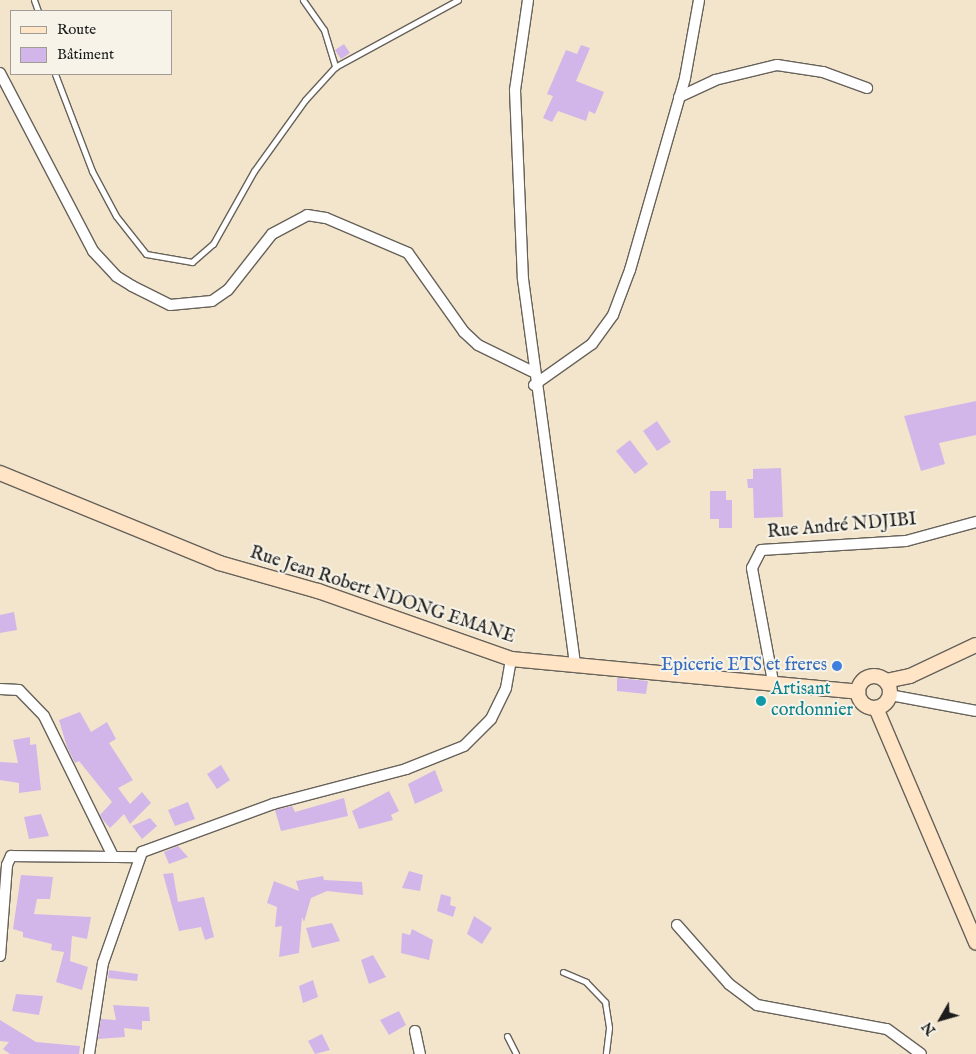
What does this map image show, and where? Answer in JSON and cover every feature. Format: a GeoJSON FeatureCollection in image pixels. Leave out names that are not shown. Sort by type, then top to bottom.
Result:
{"type":"FeatureCollection","features":[{"type":"Feature","properties":{"kind":"street"},"geometry":{"type":"LineString","coordinates":[[528,0],[515,90],[523,279],[534,385],[576,663]]}},
{"type":"Feature","properties":{"kind":"street"},"geometry":{"type":"LineString","coordinates":[[534,385],[592,344],[612,315],[630,270],[679,97],[699,0]]}},
{"type":"Feature","properties":{"kind":"street"},"geometry":{"type":"LineString","coordinates":[[679,97],[715,80],[777,65],[822,72],[867,88]]}},
{"type":"Feature","properties":{"kind":"street"},"geometry":{"type":"LineString","coordinates":[[0,73],[93,251],[116,276],[132,286],[170,305],[212,302],[240,277],[272,234],[307,216],[326,218],[408,253],[464,332],[478,345],[533,372]]}},
{"type":"Feature","properties":{"kind":"street","name":"Rue Jean Robert NDONG EMANE"},"geometry":{"type":"LineString","coordinates":[[0,473],[212,560],[318,591],[511,659],[576,663],[774,687],[858,692]]}},
{"type":"Feature","properties":{"kind":"street","name":"Rue André NDJIBI"},"geometry":{"type":"LineString","coordinates":[[774,687],[752,568],[761,550],[906,541],[976,522]]}},
{"type":"Feature","properties":{"kind":"street"},"geometry":{"type":"LineString","coordinates":[[876,708],[861,702],[858,692],[870,676],[886,681],[910,676],[976,645]]}},
{"type":"Feature","properties":{"kind":"street"},"geometry":{"type":"LineString","coordinates":[[0,956],[9,858],[26,853],[138,856],[153,846],[265,807],[406,769],[464,746],[480,734],[495,712],[511,659]]}},
{"type":"Feature","properties":{"kind":"street"},"geometry":{"type":"LineString","coordinates":[[886,681],[890,695]]}},
{"type":"Feature","properties":{"kind":"street"},"geometry":{"type":"LineString","coordinates":[[0,689],[19,690],[44,716],[112,854]]}},
{"type":"Feature","properties":{"kind":"street"},"geometry":{"type":"LineString","coordinates":[[876,708],[890,695]]}},
{"type":"Feature","properties":{"kind":"street"},"geometry":{"type":"LineString","coordinates":[[890,695],[976,712]]}},
{"type":"Feature","properties":{"kind":"street"},"geometry":{"type":"LineString","coordinates":[[876,708],[880,724],[976,943]]}},
{"type":"Feature","properties":{"kind":"street"},"geometry":{"type":"LineString","coordinates":[[89,1054],[103,963],[138,856]]}},
{"type":"Feature","properties":{"kind":"street"},"geometry":{"type":"LineString","coordinates":[[677,925],[729,984],[757,1006],[887,1029],[921,1054]]}},
{"type":"Feature","properties":{"kind":"street"},"geometry":{"type":"LineString","coordinates":[[415,1031],[420,1054]]}},
{"type":"Feature","properties":{"kind":"lane"},"geometry":{"type":"LineString","coordinates":[[303,0],[324,30],[335,67]]}},
{"type":"Feature","properties":{"kind":"lane"},"geometry":{"type":"LineString","coordinates":[[55,75],[92,171],[116,216],[146,254],[192,262],[213,244],[254,171],[305,100],[335,67],[458,0]]}},
{"type":"Feature","properties":{"kind":"lane"},"geometry":{"type":"LineString","coordinates":[[563,972],[586,982],[606,1002],[609,1028],[606,1054]]}},
{"type":"Feature","properties":{"kind":"lane"},"geometry":{"type":"LineString","coordinates":[[507,1036],[516,1054]]}},
{"type":"Feature","properties":{"kind":"building"},"geometry":{"type":"Polygon","coordinates":[[[344,44],[350,53],[341,59],[335,50],[344,44]]]}},
{"type":"Feature","properties":{"kind":"building"},"geometry":{"type":"Polygon","coordinates":[[[581,45],[590,48],[576,81],[604,92],[595,114],[589,111],[586,121],[558,111],[552,122],[543,118],[553,96],[547,94],[566,50],[577,54],[581,45]]]}},
{"type":"Feature","properties":{"kind":"building"},"geometry":{"type":"Polygon","coordinates":[[[976,401],[976,435],[939,443],[945,464],[921,471],[904,416],[976,401]]]}},
{"type":"Feature","properties":{"kind":"building"},"geometry":{"type":"Polygon","coordinates":[[[657,421],[671,442],[657,451],[643,431],[657,421]]]}},
{"type":"Feature","properties":{"kind":"building"},"geometry":{"type":"Polygon","coordinates":[[[630,440],[648,464],[635,474],[616,451],[630,440]]]}},
{"type":"Feature","properties":{"kind":"building"},"geometry":{"type":"Polygon","coordinates":[[[781,468],[783,517],[754,518],[753,488],[748,488],[747,479],[753,479],[753,469],[781,468]]]}},
{"type":"Feature","properties":{"kind":"building"},"geometry":{"type":"Polygon","coordinates":[[[710,491],[726,491],[726,500],[732,500],[732,528],[719,528],[719,519],[710,519],[710,491]]]}},
{"type":"Feature","properties":{"kind":"building"},"geometry":{"type":"Polygon","coordinates":[[[14,612],[17,630],[0,633],[0,615],[14,612]]]}},
{"type":"Feature","properties":{"kind":"building"},"geometry":{"type":"Polygon","coordinates":[[[617,678],[648,681],[646,694],[617,691],[617,678]]]}},
{"type":"Feature","properties":{"kind":"building"},"geometry":{"type":"Polygon","coordinates":[[[80,712],[91,732],[107,722],[116,739],[109,743],[133,780],[118,788],[130,804],[142,792],[151,803],[130,824],[124,814],[110,828],[103,820],[100,815],[112,802],[79,761],[75,763],[67,747],[59,720],[80,712]]]}},
{"type":"Feature","properties":{"kind":"building"},"geometry":{"type":"Polygon","coordinates":[[[30,737],[30,745],[36,744],[41,790],[19,793],[19,783],[0,780],[0,762],[18,763],[13,740],[30,737]]]}},
{"type":"Feature","properties":{"kind":"building"},"geometry":{"type":"Polygon","coordinates":[[[221,765],[230,780],[217,789],[207,774],[221,765]]]}},
{"type":"Feature","properties":{"kind":"building"},"geometry":{"type":"Polygon","coordinates":[[[435,770],[443,791],[415,804],[408,784],[435,770]]]}},
{"type":"Feature","properties":{"kind":"building"},"geometry":{"type":"Polygon","coordinates":[[[389,791],[399,811],[391,815],[393,820],[359,829],[352,811],[389,791]]]}},
{"type":"Feature","properties":{"kind":"building"},"geometry":{"type":"Polygon","coordinates":[[[344,798],[348,816],[281,831],[275,810],[292,806],[295,812],[344,798]]]}},
{"type":"Feature","properties":{"kind":"building"},"geometry":{"type":"Polygon","coordinates":[[[188,802],[195,819],[175,826],[168,810],[188,802]]]}},
{"type":"Feature","properties":{"kind":"building"},"geometry":{"type":"Polygon","coordinates":[[[41,814],[49,836],[29,839],[24,817],[41,814]]]}},
{"type":"Feature","properties":{"kind":"building"},"geometry":{"type":"Polygon","coordinates":[[[150,818],[157,826],[142,839],[132,826],[150,818]]]}},
{"type":"Feature","properties":{"kind":"building"},"geometry":{"type":"Polygon","coordinates":[[[178,846],[188,857],[169,864],[164,852],[178,846]]]}},
{"type":"Feature","properties":{"kind":"building"},"geometry":{"type":"Polygon","coordinates":[[[409,871],[423,875],[420,891],[402,888],[409,871]]]}},
{"type":"Feature","properties":{"kind":"building"},"geometry":{"type":"Polygon","coordinates":[[[173,873],[178,902],[204,897],[214,937],[205,940],[201,927],[179,931],[163,874],[173,873]]]}},
{"type":"Feature","properties":{"kind":"building"},"geometry":{"type":"Polygon","coordinates":[[[21,875],[53,877],[50,899],[37,899],[34,914],[91,917],[87,939],[72,936],[70,961],[88,967],[82,990],[56,982],[64,952],[51,950],[52,944],[23,937],[23,932],[13,929],[21,875]]]}},
{"type":"Feature","properties":{"kind":"building"},"geometry":{"type":"Polygon","coordinates":[[[323,876],[324,880],[362,882],[363,895],[327,891],[311,898],[304,922],[302,917],[299,953],[279,957],[282,926],[275,927],[277,907],[267,903],[274,881],[299,891],[296,881],[323,876]]]}},
{"type":"Feature","properties":{"kind":"building"},"geometry":{"type":"Polygon","coordinates":[[[441,894],[451,897],[450,905],[456,907],[453,917],[437,911],[441,894]]]}},
{"type":"Feature","properties":{"kind":"building"},"geometry":{"type":"Polygon","coordinates":[[[474,916],[492,928],[482,944],[467,934],[474,916]]]}},
{"type":"Feature","properties":{"kind":"building"},"geometry":{"type":"Polygon","coordinates":[[[332,923],[340,941],[312,948],[306,928],[332,923]]]}},
{"type":"Feature","properties":{"kind":"building"},"geometry":{"type":"Polygon","coordinates":[[[412,929],[433,940],[429,960],[401,953],[402,933],[410,935],[412,929]]]}},
{"type":"Feature","properties":{"kind":"building"},"geometry":{"type":"Polygon","coordinates":[[[373,955],[386,977],[369,984],[361,960],[373,955]]]}},
{"type":"Feature","properties":{"kind":"building"},"geometry":{"type":"Polygon","coordinates":[[[109,970],[138,974],[137,981],[108,978],[109,970]]]}},
{"type":"Feature","properties":{"kind":"building"},"geometry":{"type":"Polygon","coordinates":[[[313,980],[318,997],[303,1003],[299,986],[313,980]]]}},
{"type":"Feature","properties":{"kind":"building"},"geometry":{"type":"Polygon","coordinates":[[[16,994],[43,996],[39,1015],[12,1011],[16,994]]]}},
{"type":"Feature","properties":{"kind":"building"},"geometry":{"type":"Polygon","coordinates":[[[113,1005],[149,1007],[150,1021],[142,1021],[142,1030],[124,1028],[125,1037],[98,1039],[101,1019],[116,1020],[113,1005]]]}},
{"type":"Feature","properties":{"kind":"building"},"geometry":{"type":"Polygon","coordinates":[[[399,1011],[406,1025],[389,1035],[380,1020],[399,1011]]]}},
{"type":"Feature","properties":{"kind":"building"},"geometry":{"type":"Polygon","coordinates":[[[0,1020],[36,1042],[80,1046],[79,1054],[10,1054],[3,1049],[9,1042],[0,1041],[0,1020]]]}},
{"type":"Feature","properties":{"kind":"building"},"geometry":{"type":"Polygon","coordinates":[[[322,1034],[330,1050],[315,1054],[308,1041],[322,1034]]]}},
{"type":"Feature","properties":{"kind":"place","name":"Epicerie ETS et freres"},"geometry":{"type":"Point","coordinates":[837,666]}},
{"type":"Feature","properties":{"kind":"place","name":"Artisant cordonnier"},"geometry":{"type":"Point","coordinates":[761,701]}}]}
